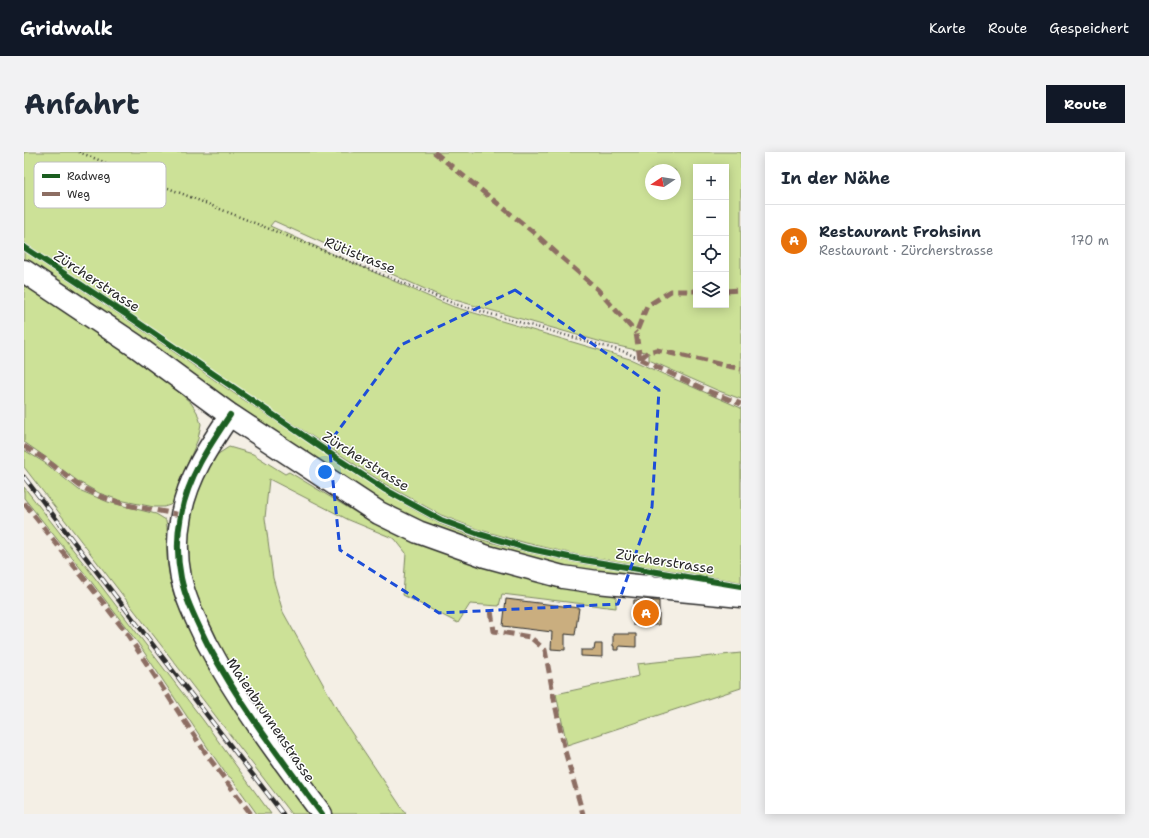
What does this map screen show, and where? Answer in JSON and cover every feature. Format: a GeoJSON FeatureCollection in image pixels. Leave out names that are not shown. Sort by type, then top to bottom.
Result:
{"type":"FeatureCollection","features":[{"type":"Feature","properties":{"kind":"main road","name":"Zürcherstrasse"},"geometry":{"type":"LineString","coordinates":[[24,271],[136,346],[230,415],[379,513],[418,532],[485,556],[570,578],[741,596]]}},
{"type":"Feature","properties":{"kind":"street","name":"Maienbrunnenstrasse"},"geometry":{"type":"LineString","coordinates":[[230,415],[211,442],[196,469],[185,498],[178,528],[178,553],[182,579],[188,602],[225,675],[273,748],[322,814]]}},
{"type":"Feature","properties":{"kind":"highlighted area"},"geometry":{"type":"Polygon","coordinates":[[[515,290],[659,390],[652,507],[618,604],[439,613],[340,550],[329,443],[401,345],[515,290]]]}},
{"type":"Feature","properties":{"kind":"green space"},"geometry":{"type":"Polygon","coordinates":[[[24,152],[741,152],[741,399],[719,391],[649,360],[649,353],[605,343],[436,294],[274,221],[270,226],[454,307],[630,359],[741,408],[741,582],[578,555],[526,543],[477,529],[441,515],[385,484],[235,386],[130,313],[24,243],[24,152]]]}},
{"type":"Feature","properties":{"kind":"green space"},"geometry":{"type":"Polygon","coordinates":[[[24,251],[232,392],[384,492],[440,524],[479,539],[527,552],[579,563],[716,584],[601,575],[499,553],[403,514],[369,495],[24,261],[24,251]]]}},
{"type":"Feature","properties":{"kind":"green space"},"geometry":{"type":"Polygon","coordinates":[[[24,280],[172,386],[191,403],[197,412],[201,424],[198,439],[173,502],[170,505],[164,507],[154,507],[119,500],[99,493],[79,482],[24,442],[24,280]]]}},
{"type":"Feature","properties":{"kind":"green space"},"geometry":{"type":"Polygon","coordinates":[[[229,447],[253,454],[285,474],[289,472],[365,518],[403,537],[457,558],[518,574],[616,593],[616,608],[502,594],[499,606],[470,604],[458,623],[403,595],[406,553],[395,539],[349,520],[269,479],[265,518],[273,578],[283,612],[343,720],[406,814],[331,814],[278,743],[218,648],[190,582],[186,556],[187,533],[193,502],[205,473],[215,456],[229,447]]]}},
{"type":"Feature","properties":{"kind":"green space"},"geometry":{"type":"Polygon","coordinates":[[[24,450],[45,463],[79,490],[108,502],[156,514],[166,520],[170,580],[181,613],[227,697],[267,756],[310,814],[291,814],[24,467],[24,450]]]}},
{"type":"Feature","properties":{"kind":"green space"},"geometry":{"type":"Polygon","coordinates":[[[24,487],[203,720],[271,814],[257,814],[232,779],[226,774],[138,643],[90,580],[24,498],[24,487]]]}},
{"type":"Feature","properties":{"kind":"green space"},"geometry":{"type":"Polygon","coordinates":[[[741,653],[741,688],[567,745],[556,694],[639,676],[637,664],[741,653]]]}},
{"type":"Feature","properties":{"kind":"building"},"geometry":{"type":"Polygon","coordinates":[[[506,599],[579,608],[575,635],[565,634],[565,650],[551,649],[552,632],[503,626],[506,599]]]}},
{"type":"Feature","properties":{"kind":"building"},"geometry":{"type":"Polygon","coordinates":[[[634,600],[659,601],[659,625],[633,625],[634,600]]]}},
{"type":"Feature","properties":{"kind":"building"},"geometry":{"type":"Polygon","coordinates":[[[613,634],[636,634],[636,647],[619,646],[619,650],[614,650],[613,634]]]}},
{"type":"Feature","properties":{"kind":"building"},"geometry":{"type":"Polygon","coordinates":[[[595,644],[602,644],[602,657],[581,656],[581,650],[594,650],[595,644]]]}},
{"type":"Feature","properties":{"kind":"railway"},"geometry":{"type":"LineString","coordinates":[[24,477],[283,814]]}},
{"type":"Feature","properties":{"kind":"marked path"},"geometry":{"type":"LineString","coordinates":[[434,152],[533,232],[597,289],[636,333]]}},
{"type":"Feature","properties":{"kind":"marked path"},"geometry":{"type":"LineString","coordinates":[[729,291],[741,290]]}},
{"type":"Feature","properties":{"kind":"marked path"},"geometry":{"type":"LineString","coordinates":[[640,359],[636,333],[647,306],[671,291],[693,291]]}},
{"type":"Feature","properties":{"kind":"marked path"},"geometry":{"type":"LineString","coordinates":[[640,359],[648,352],[657,350],[741,369]]}},
{"type":"Feature","properties":{"kind":"marked path"},"geometry":{"type":"LineString","coordinates":[[640,359],[708,391],[741,404]]}},
{"type":"Feature","properties":{"kind":"marked path"},"geometry":{"type":"LineString","coordinates":[[24,446],[46,460],[80,486],[99,496],[127,505],[181,515]]}},
{"type":"Feature","properties":{"kind":"marked path"},"geometry":{"type":"LineString","coordinates":[[24,503],[125,631],[207,755],[251,814]]}},
{"type":"Feature","properties":{"kind":"marked path"},"geometry":{"type":"LineString","coordinates":[[491,611],[494,631],[530,637],[545,650],[565,751],[583,814]]}},
{"type":"Feature","properties":{"kind":"cycle path"},"geometry":{"type":"LineString","coordinates":[[24,247],[127,315],[338,459],[384,489],[441,520],[479,534],[526,548],[578,559],[741,586]]}},
{"type":"Feature","properties":{"kind":"cycle path"},"geometry":{"type":"LineString","coordinates":[[230,415],[200,462],[184,501],[178,538],[178,555],[181,578],[192,611],[219,666],[261,731],[322,814]]}},
{"type":"Feature","properties":{"kind":"place","name":"Restaurant Frohsinn"},"geometry":{"type":"Point","coordinates":[646,613]}}]}
